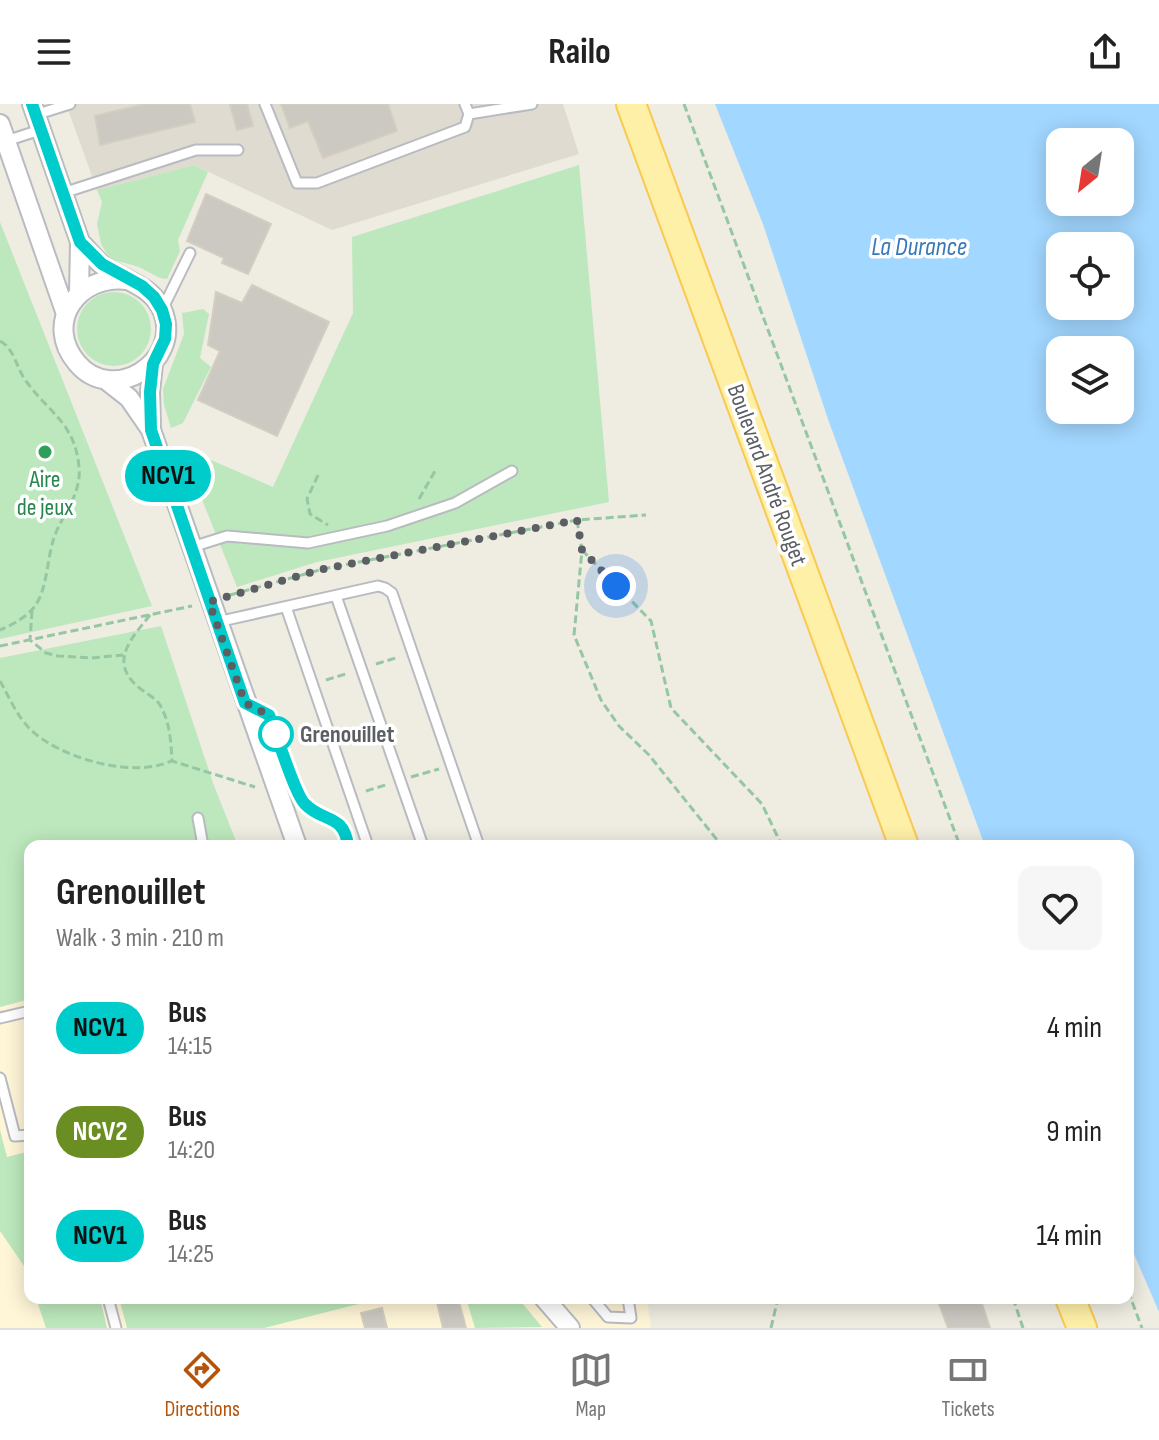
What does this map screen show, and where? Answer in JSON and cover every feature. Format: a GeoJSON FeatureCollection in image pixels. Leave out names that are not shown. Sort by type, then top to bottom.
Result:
{"type":"FeatureCollection","features":[{"type":"Feature","properties":{"kind":"main road","name":"Boulevard André Rouget"},"geometry":{"type":"LineString","coordinates":[[631,104],[902,840]]}},
{"type":"Feature","properties":{"kind":"main road"},"geometry":{"type":"LineString","coordinates":[[1072,1304],[1082,1328]]}},
{"type":"Feature","properties":{"kind":"street"},"geometry":{"type":"LineString","coordinates":[[36,116],[80,242],[79,293]]}},
{"type":"Feature","properties":{"kind":"street"},"geometry":{"type":"LineString","coordinates":[[3,132],[66,314]]}},
{"type":"Feature","properties":{"kind":"street"},"geometry":{"type":"LineString","coordinates":[[80,242],[102,264],[142,286],[162,310],[166,324],[165,339],[153,364],[151,430]]}},
{"type":"Feature","properties":{"kind":"street"},"geometry":{"type":"LineString","coordinates":[[127,280],[101,280],[79,293],[66,314],[64,329],[71,356],[80,367],[106,380],[129,398],[151,430],[295,840]]}},
{"type":"Feature","properties":{"kind":"street"},"geometry":{"type":"LineString","coordinates":[[106,380],[131,378],[153,364]]}},
{"type":"Feature","properties":{"kind":"street"},"geometry":{"type":"LineString","coordinates":[[549,1304],[570,1328]]}},
{"type":"Feature","properties":{"kind":"lane"},"geometry":{"type":"LineString","coordinates":[[3,132],[70,104]]}},
{"type":"Feature","properties":{"kind":"lane"},"geometry":{"type":"LineString","coordinates":[[265,104],[297,183],[317,183],[465,127],[467,109],[532,104]]}},
{"type":"Feature","properties":{"kind":"lane"},"geometry":{"type":"LineString","coordinates":[[63,193],[196,150],[238,150]]}},
{"type":"Feature","properties":{"kind":"lane"},"geometry":{"type":"LineString","coordinates":[[162,310],[190,253]]}},
{"type":"Feature","properties":{"kind":"lane"},"geometry":{"type":"LineString","coordinates":[[192,547],[227,536],[268,542],[308,543],[387,526],[455,503],[512,471]]}},
{"type":"Feature","properties":{"kind":"lane"},"geometry":{"type":"LineString","coordinates":[[217,622],[378,586],[392,593],[477,840]]}},
{"type":"Feature","properties":{"kind":"lane"},"geometry":{"type":"LineString","coordinates":[[336,596],[421,840]]}},
{"type":"Feature","properties":{"kind":"lane"},"geometry":{"type":"LineString","coordinates":[[286,607],[366,840]]}},
{"type":"Feature","properties":{"kind":"lane"},"geometry":{"type":"LineString","coordinates":[[245,703],[269,715],[302,802],[340,824],[347,840]]}},
{"type":"Feature","properties":{"kind":"lane"},"geometry":{"type":"LineString","coordinates":[[198,818],[202,840]]}},
{"type":"Feature","properties":{"kind":"lane"},"geometry":{"type":"LineString","coordinates":[[0,1018],[24,1012]]}},
{"type":"Feature","properties":{"kind":"lane"},"geometry":{"type":"LineString","coordinates":[[0,1078],[15,1136],[24,1135]]}},
{"type":"Feature","properties":{"kind":"lane"},"geometry":{"type":"LineString","coordinates":[[110,1304],[116,1328]]}},
{"type":"Feature","properties":{"kind":"lane"},"geometry":{"type":"LineString","coordinates":[[597,1304],[608,1317],[631,1318],[629,1304]]}},
{"type":"Feature","properties":{"kind":"path"},"geometry":{"type":"LineString","coordinates":[[684,104],[958,840]]}},
{"type":"Feature","properties":{"kind":"path"},"geometry":{"type":"LineString","coordinates":[[0,341],[15,358],[23,378],[63,421],[79,468],[78,485],[53,539],[39,599],[12,625],[0,630]]}},
{"type":"Feature","properties":{"kind":"path"},"geometry":{"type":"LineString","coordinates":[[387,526],[413,510],[435,471]]}},
{"type":"Feature","properties":{"kind":"path"},"geometry":{"type":"LineString","coordinates":[[318,475],[307,499],[310,514],[335,530]]}},
{"type":"Feature","properties":{"kind":"path"},"geometry":{"type":"LineString","coordinates":[[0,646],[209,602],[323,569],[577,520],[646,515]]}},
{"type":"Feature","properties":{"kind":"path"},"geometry":{"type":"LineString","coordinates":[[577,520],[582,550],[574,635],[601,700],[619,726],[649,755],[717,840]]}},
{"type":"Feature","properties":{"kind":"path"},"geometry":{"type":"LineString","coordinates":[[582,550],[651,621],[671,708],[762,804],[779,840]]}},
{"type":"Feature","properties":{"kind":"path"},"geometry":{"type":"LineString","coordinates":[[30,640],[32,609]]}},
{"type":"Feature","properties":{"kind":"path"},"geometry":{"type":"LineString","coordinates":[[150,615],[123,655],[124,670],[134,684],[159,703],[171,739],[172,761]]}},
{"type":"Feature","properties":{"kind":"path"},"geometry":{"type":"LineString","coordinates":[[30,640],[46,653],[58,656],[91,658],[123,655]]}},
{"type":"Feature","properties":{"kind":"path"},"geometry":{"type":"LineString","coordinates":[[0,681],[30,730],[79,758],[116,766],[159,767],[172,761],[250,786],[277,790]]}},
{"type":"Feature","properties":{"kind":"path"},"geometry":{"type":"LineString","coordinates":[[771,1328],[777,1304]]}},
{"type":"Feature","properties":{"kind":"path"},"geometry":{"type":"LineString","coordinates":[[1015,1304],[1023,1328]]}},
{"type":"Feature","properties":{"kind":"path"},"geometry":{"type":"LineString","coordinates":[[1133,1304],[1142,1328]]}},
{"type":"Feature","properties":{"kind":"shaded area"},"geometry":{"type":"Polygon","coordinates":[[[66,104],[563,104],[579,154],[332,230],[194,165],[97,190],[66,104]]]}},
{"type":"Feature","properties":{"kind":"shaded area"},"geometry":{"type":"Polygon","coordinates":[[[24,1001],[24,1304],[648,1304],[651,1328],[0,1328],[0,1007],[24,1001]]]}},
{"type":"Feature","properties":{"kind":"green space"},"geometry":{"type":"Polygon","coordinates":[[[194,165],[208,172],[178,240],[180,251],[167,279],[114,260],[107,254],[101,244],[97,224],[102,202],[97,190],[194,165]]]}},
{"type":"Feature","properties":{"kind":"green space"},"geometry":{"type":"Polygon","coordinates":[[[579,165],[609,502],[317,562],[237,587],[181,447],[273,487],[353,313],[352,237],[579,165]]]}},
{"type":"Feature","properties":{"kind":"green space","name":"Aire de jeux"},"geometry":{"type":"Polygon","coordinates":[[[0,222],[152,606],[0,639],[0,222]]]}},
{"type":"Feature","properties":{"kind":"green space"},"geometry":{"type":"Polygon","coordinates":[[[114,292],[128,295],[140,303],[148,315],[151,329],[148,343],[140,355],[128,363],[114,366],[100,363],[88,355],[80,343],[77,329],[80,315],[88,303],[100,295],[114,292]]]}},
{"type":"Feature","properties":{"kind":"green space"},"geometry":{"type":"Polygon","coordinates":[[[203,309],[209,314],[200,358],[211,367],[183,423],[171,428],[163,389],[184,334],[182,313],[203,309]]]}},
{"type":"Feature","properties":{"kind":"green space"},"geometry":{"type":"Polygon","coordinates":[[[161,626],[213,783],[236,840],[24,840],[24,1001],[0,1007],[0,658],[161,626]]]}},
{"type":"Feature","properties":{"kind":"green space"},"geometry":{"type":"Polygon","coordinates":[[[0,1130],[7,1157],[24,1153],[24,1266],[0,1231],[0,1130]]]}},
{"type":"Feature","properties":{"kind":"green space"},"geometry":{"type":"Polygon","coordinates":[[[38,1304],[101,1304],[107,1328],[46,1328],[38,1304]]]}},
{"type":"Feature","properties":{"kind":"green space"},"geometry":{"type":"Polygon","coordinates":[[[121,1304],[358,1304],[264,1328],[127,1328],[121,1304]]]}},
{"type":"Feature","properties":{"kind":"green space"},"geometry":{"type":"Polygon","coordinates":[[[468,1304],[523,1304],[542,1327],[475,1328],[468,1304]]]}},
{"type":"Feature","properties":{"kind":"water","name":"La Durance"},"geometry":{"type":"Polygon","coordinates":[[[715,104],[1159,104],[1159,1312],[1134,1254],[1134,840],[983,840],[829,422],[763,224],[715,104]]]}},
{"type":"Feature","properties":{"kind":"building"},"geometry":{"type":"Polygon","coordinates":[[[145,104],[190,104],[195,122],[100,145],[95,116],[145,104]]]}},
{"type":"Feature","properties":{"kind":"building"},"geometry":{"type":"Polygon","coordinates":[[[230,104],[247,104],[253,126],[237,130],[230,104]]]}},
{"type":"Feature","properties":{"kind":"building"},"geometry":{"type":"Polygon","coordinates":[[[281,104],[388,104],[397,131],[323,158],[308,121],[290,128],[281,104]]]}},
{"type":"Feature","properties":{"kind":"building"},"geometry":{"type":"Polygon","coordinates":[[[206,194],[271,224],[248,274],[222,263],[224,258],[187,241],[206,194]]]}},
{"type":"Feature","properties":{"kind":"building"},"geometry":{"type":"Polygon","coordinates":[[[252,285],[329,322],[277,436],[198,400],[220,351],[208,345],[216,292],[242,303],[252,285]]]}},
{"type":"Feature","properties":{"kind":"building"},"geometry":{"type":"Polygon","coordinates":[[[437,1304],[460,1304],[466,1328],[443,1328],[437,1304]]]}},
{"type":"Feature","properties":{"kind":"building"},"geometry":{"type":"Polygon","coordinates":[[[939,1304],[982,1304],[990,1328],[948,1328],[939,1304]]]}},
{"type":"Feature","properties":{"kind":"building"},"geometry":{"type":"Polygon","coordinates":[[[382,1308],[387,1328],[365,1328],[361,1313],[382,1308]]]}},
{"type":"Feature","properties":{"kind":"bus line","name":"NCV1"},"geometry":{"type":"LineString","coordinates":[[32,104],[80,242],[102,264],[142,286],[162,310],[166,324],[165,339],[153,364],[151,430],[245,703],[269,715],[302,802],[340,824],[347,840]]}},
{"type":"Feature","properties":{"kind":"place","name":"Aire de jeux"},"geometry":{"type":"Point","coordinates":[45,452]}},
{"type":"Feature","properties":{"kind":"place","name":"Grenouillet"},"geometry":{"type":"Point","coordinates":[276,734]}},
{"type":"Feature","properties":{"kind":"route"},"geometry":{"type":"LineString","coordinates":[[276,734],[269,715],[245,703],[209,602],[323,569],[577,520],[582,550],[616,586]]}}]}
